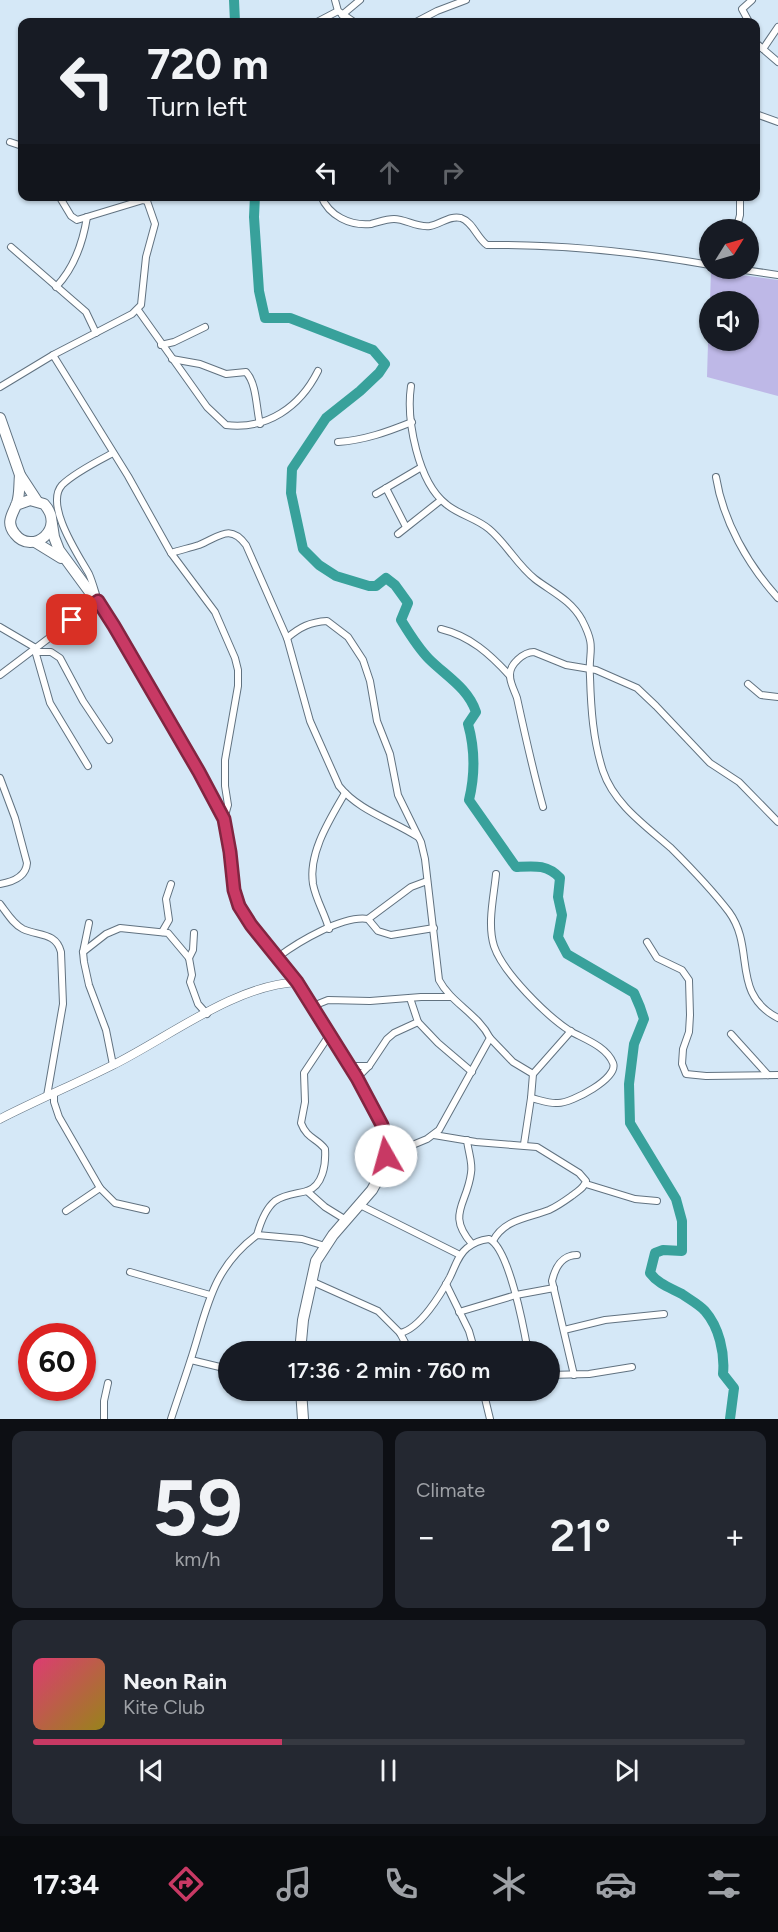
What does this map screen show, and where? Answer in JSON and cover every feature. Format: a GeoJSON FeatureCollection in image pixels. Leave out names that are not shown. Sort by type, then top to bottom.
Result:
{"type":"FeatureCollection","features":[{"type":"Feature","properties":{"kind":"main road"},"geometry":{"type":"LineString","coordinates":[[0,418],[20,475],[37,501],[49,510],[56,544],[114,626],[224,819],[234,890],[239,906],[313,1006],[357,1078],[382,1125],[386,1139],[386,1156],[382,1172],[360,1205],[325,1246],[316,1261],[310,1281],[301,1341]]}},
{"type":"Feature","properties":{"kind":"main road"},"geometry":{"type":"LineString","coordinates":[[15,535],[10,520],[20,475]]}},
{"type":"Feature","properties":{"kind":"main road"},"geometry":{"type":"LineString","coordinates":[[0,518],[23,501],[37,501]]}},
{"type":"Feature","properties":{"kind":"main road"},"geometry":{"type":"LineString","coordinates":[[0,528],[28,542],[35,542],[46,536],[52,524]]}},
{"type":"Feature","properties":{"kind":"main road"},"geometry":{"type":"LineString","coordinates":[[35,542],[68,564]]}},
{"type":"Feature","properties":{"kind":"main road"},"geometry":{"type":"LineString","coordinates":[[302,1401],[303,1419]]}},
{"type":"Feature","properties":{"kind":"street"},"geometry":{"type":"LineString","coordinates":[[335,0],[340,13],[348,18]]}},
{"type":"Feature","properties":{"kind":"street"},"geometry":{"type":"LineString","coordinates":[[327,18],[360,0]]}},
{"type":"Feature","properties":{"kind":"street"},"geometry":{"type":"LineString","coordinates":[[423,18],[437,10],[466,0]]}},
{"type":"Feature","properties":{"kind":"street"},"geometry":{"type":"LineString","coordinates":[[747,18],[742,9],[753,0]]}},
{"type":"Feature","properties":{"kind":"street"},"geometry":{"type":"LineString","coordinates":[[763,50],[778,27]]}},
{"type":"Feature","properties":{"kind":"street"},"geometry":{"type":"LineString","coordinates":[[760,47],[778,62]]}},
{"type":"Feature","properties":{"kind":"street"},"geometry":{"type":"LineString","coordinates":[[760,115],[778,122]]}},
{"type":"Feature","properties":{"kind":"street"},"geometry":{"type":"LineString","coordinates":[[10,142],[18,145]]}},
{"type":"Feature","properties":{"kind":"street"},"geometry":{"type":"LineString","coordinates":[[62,201],[72,218],[77,220],[140,201]]}},
{"type":"Feature","properties":{"kind":"street"},"geometry":{"type":"LineString","coordinates":[[0,387],[53,355],[138,310],[141,305],[146,257],[155,224],[147,201]]}},
{"type":"Feature","properties":{"kind":"street"},"geometry":{"type":"LineString","coordinates":[[324,201],[330,212],[339,218],[355,223],[365,224],[396,219],[424,226],[455,217],[467,221],[487,245],[575,247],[699,263]]}},
{"type":"Feature","properties":{"kind":"street"},"geometry":{"type":"LineString","coordinates":[[739,219],[740,201]]}},
{"type":"Feature","properties":{"kind":"street"},"geometry":{"type":"LineString","coordinates":[[56,287],[67,274],[76,257],[87,217]]}},
{"type":"Feature","properties":{"kind":"street"},"geometry":{"type":"LineString","coordinates":[[11,247],[86,312],[96,333]]}},
{"type":"Feature","properties":{"kind":"street"},"geometry":{"type":"LineString","coordinates":[[759,273],[778,275]]}},
{"type":"Feature","properties":{"kind":"street"},"geometry":{"type":"LineString","coordinates":[[138,310],[207,407],[220,422],[226,425],[260,424],[285,411],[295,404],[310,386],[318,371]]}},
{"type":"Feature","properties":{"kind":"street"},"geometry":{"type":"LineString","coordinates":[[161,345],[174,342],[205,327]]}},
{"type":"Feature","properties":{"kind":"street"},"geometry":{"type":"LineString","coordinates":[[53,355],[171,552],[215,612],[235,658],[238,669],[236,700],[225,760],[228,805],[224,819]]}},
{"type":"Feature","properties":{"kind":"street"},"geometry":{"type":"LineString","coordinates":[[172,359],[200,364],[226,374],[242,372],[248,374],[253,386],[260,424]]}},
{"type":"Feature","properties":{"kind":"street"},"geometry":{"type":"LineString","coordinates":[[411,386],[412,422],[420,468],[441,500],[490,529],[533,578],[566,600],[576,610],[592,644],[589,670],[593,731],[603,773],[609,786],[629,811],[673,850],[729,912],[741,936],[751,994],[758,1004],[778,1018]]}},
{"type":"Feature","properties":{"kind":"street"},"geometry":{"type":"LineString","coordinates":[[338,442],[375,436],[412,422]]}},
{"type":"Feature","properties":{"kind":"street"},"geometry":{"type":"LineString","coordinates":[[0,675],[98,601],[88,573],[69,540],[58,504],[58,492],[62,485],[113,453]]}},
{"type":"Feature","properties":{"kind":"street"},"geometry":{"type":"LineString","coordinates":[[376,494],[420,468]]}},
{"type":"Feature","properties":{"kind":"street"},"geometry":{"type":"LineString","coordinates":[[716,477],[723,511],[731,527],[768,587],[778,598]]}},
{"type":"Feature","properties":{"kind":"street"},"geometry":{"type":"LineString","coordinates":[[386,488],[406,527]]}},
{"type":"Feature","properties":{"kind":"street"},"geometry":{"type":"LineString","coordinates":[[398,534],[441,500]]}},
{"type":"Feature","properties":{"kind":"street"},"geometry":{"type":"LineString","coordinates":[[171,552],[198,546],[229,532],[239,535],[246,545],[286,638],[310,722],[329,767],[345,793],[369,810],[419,837]]}},
{"type":"Feature","properties":{"kind":"street"},"geometry":{"type":"LineString","coordinates":[[286,638],[299,627],[327,621],[338,627],[363,660],[370,681],[377,721],[390,754],[398,795],[419,837],[425,859],[439,980],[451,997],[482,1026],[513,1062],[533,1074]]}},
{"type":"Feature","properties":{"kind":"street"},"geometry":{"type":"LineString","coordinates":[[0,627],[35,650],[51,652],[60,658],[83,701],[109,740]]}},
{"type":"Feature","properties":{"kind":"street"},"geometry":{"type":"LineString","coordinates":[[441,629],[462,636],[476,644],[510,676],[543,807]]}},
{"type":"Feature","properties":{"kind":"street"},"geometry":{"type":"LineString","coordinates":[[35,650],[50,704],[88,766]]}},
{"type":"Feature","properties":{"kind":"street"},"geometry":{"type":"LineString","coordinates":[[510,676],[513,666],[529,652],[534,652],[566,665],[596,670],[628,684],[645,694],[710,763],[724,770],[739,782],[778,822]]}},
{"type":"Feature","properties":{"kind":"street"},"geometry":{"type":"LineString","coordinates":[[748,684],[761,695],[778,697]]}},
{"type":"Feature","properties":{"kind":"street"},"geometry":{"type":"LineString","coordinates":[[0,778],[27,863],[27,870],[21,876],[8,883],[0,884]]}},
{"type":"Feature","properties":{"kind":"street"},"geometry":{"type":"LineString","coordinates":[[329,929],[316,894],[313,871],[315,856],[322,838],[345,793]]}},
{"type":"Feature","properties":{"kind":"street"},"geometry":{"type":"LineString","coordinates":[[496,874],[492,916],[494,946],[500,959],[533,999],[571,1031],[592,1042],[606,1054],[614,1065],[612,1073],[586,1093],[567,1101],[558,1103],[531,1098]]}},
{"type":"Feature","properties":{"kind":"street"},"geometry":{"type":"LineString","coordinates":[[278,957],[302,941],[329,929],[357,919],[368,919],[411,887],[427,881]]}},
{"type":"Feature","properties":{"kind":"street"},"geometry":{"type":"LineString","coordinates":[[162,932],[169,920],[166,899],[171,884]]}},
{"type":"Feature","properties":{"kind":"street"},"geometry":{"type":"LineString","coordinates":[[0,904],[18,925],[52,938],[59,944],[63,1004],[50,1095],[59,1117],[100,1188],[116,1203],[146,1210]]}},
{"type":"Feature","properties":{"kind":"street"},"geometry":{"type":"LineString","coordinates":[[368,919],[378,931],[391,935],[434,928]]}},
{"type":"Feature","properties":{"kind":"street"},"geometry":{"type":"LineString","coordinates":[[89,923],[83,952],[89,985],[106,1030],[113,1065]]}},
{"type":"Feature","properties":{"kind":"street"},"geometry":{"type":"LineString","coordinates":[[83,952],[112,930],[120,928],[168,933],[189,958],[192,975],[190,982],[198,1004],[207,1014]]}},
{"type":"Feature","properties":{"kind":"street"},"geometry":{"type":"LineString","coordinates":[[189,958],[193,950],[194,933]]}},
{"type":"Feature","properties":{"kind":"street"},"geometry":{"type":"LineString","coordinates":[[647,942],[657,958],[682,970],[689,980],[690,1015],[682,1064],[686,1074],[778,1075]]}},
{"type":"Feature","properties":{"kind":"street"},"geometry":{"type":"LineString","coordinates":[[0,1119],[113,1065],[221,1005],[270,986],[297,982]]}},
{"type":"Feature","properties":{"kind":"street"},"geometry":{"type":"LineString","coordinates":[[313,1006],[328,1000],[370,1001],[451,997]]}},
{"type":"Feature","properties":{"kind":"street"},"geometry":{"type":"LineString","coordinates":[[410,998],[418,1022],[438,1043],[472,1072]]}},
{"type":"Feature","properties":{"kind":"street"},"geometry":{"type":"LineString","coordinates":[[357,1078],[369,1066],[387,1039],[394,1033],[418,1022]]}},
{"type":"Feature","properties":{"kind":"street"},"geometry":{"type":"LineString","coordinates":[[524,1144],[533,1074],[571,1031]]}},
{"type":"Feature","properties":{"kind":"street"},"geometry":{"type":"LineString","coordinates":[[171,1419],[210,1295],[231,1259],[257,1235],[272,1204],[290,1194],[307,1191],[315,1186],[321,1177],[326,1149],[310,1138],[301,1124],[305,1102],[304,1073],[330,1034]]}},
{"type":"Feature","properties":{"kind":"street"},"geometry":{"type":"LineString","coordinates":[[731,1034],[768,1075]]}},
{"type":"Feature","properties":{"kind":"street"},"geometry":{"type":"LineString","coordinates":[[386,1156],[434,1135],[446,1119],[490,1038]]}},
{"type":"Feature","properties":{"kind":"street"},"geometry":{"type":"LineString","coordinates":[[350,1066],[369,1066]]}},
{"type":"Feature","properties":{"kind":"street"},"geometry":{"type":"LineString","coordinates":[[434,1135],[524,1144],[544,1150],[573,1168],[585,1178],[586,1184]]}},
{"type":"Feature","properties":{"kind":"street"},"geometry":{"type":"LineString","coordinates":[[466,1140],[472,1169],[460,1208],[459,1222],[472,1245]]}},
{"type":"Feature","properties":{"kind":"street"},"geometry":{"type":"LineString","coordinates":[[586,1184],[635,1199],[657,1201]]}},
{"type":"Feature","properties":{"kind":"street"},"geometry":{"type":"LineString","coordinates":[[493,1240],[505,1226],[552,1209],[586,1184]]}},
{"type":"Feature","properties":{"kind":"street"},"geometry":{"type":"LineString","coordinates":[[66,1211],[100,1188]]}},
{"type":"Feature","properties":{"kind":"street"},"geometry":{"type":"LineString","coordinates":[[307,1191],[325,1207],[346,1220]]}},
{"type":"Feature","properties":{"kind":"street"},"geometry":{"type":"LineString","coordinates":[[360,1205],[460,1256]]}},
{"type":"Feature","properties":{"kind":"street"},"geometry":{"type":"LineString","coordinates":[[257,1235],[302,1239],[325,1246]]}},
{"type":"Feature","properties":{"kind":"street"},"geometry":{"type":"LineString","coordinates":[[400,1333],[409,1330],[421,1319],[446,1284],[460,1256],[472,1245],[489,1239],[493,1240]]}},
{"type":"Feature","properties":{"kind":"street"},"geometry":{"type":"LineString","coordinates":[[493,1240],[501,1254],[516,1295],[526,1341]]}},
{"type":"Feature","properties":{"kind":"street"},"geometry":{"type":"LineString","coordinates":[[574,1375],[554,1288],[554,1275],[561,1262],[568,1256],[577,1256]]}},
{"type":"Feature","properties":{"kind":"street"},"geometry":{"type":"LineString","coordinates":[[130,1272],[210,1295]]}},
{"type":"Feature","properties":{"kind":"street"},"geometry":{"type":"LineString","coordinates":[[310,1281],[378,1311],[400,1333],[404,1341]]}},
{"type":"Feature","properties":{"kind":"street"},"geometry":{"type":"LineString","coordinates":[[446,1284],[472,1341]]}},
{"type":"Feature","properties":{"kind":"street"},"geometry":{"type":"LineString","coordinates":[[459,1312],[516,1295],[554,1288]]}},
{"type":"Feature","properties":{"kind":"street"},"geometry":{"type":"LineString","coordinates":[[564,1330],[605,1320],[664,1314]]}},
{"type":"Feature","properties":{"kind":"street"},"geometry":{"type":"LineString","coordinates":[[191,1360],[218,1367]]}},
{"type":"Feature","properties":{"kind":"street"},"geometry":{"type":"LineString","coordinates":[[560,1375],[632,1367]]}},
{"type":"Feature","properties":{"kind":"street"},"geometry":{"type":"LineString","coordinates":[[104,1419],[104,1401],[108,1383]]}},
{"type":"Feature","properties":{"kind":"street"},"geometry":{"type":"LineString","coordinates":[[486,1401],[490,1419]]}},
{"type":"Feature","properties":{"kind":"shaded area"},"geometry":{"type":"Polygon","coordinates":[[[759,277],[778,280],[778,396],[707,377],[708,351],[759,351],[759,291],[710,291],[711,279],[759,277]]]}},
{"type":"Feature","properties":{"kind":"waterway"},"geometry":{"type":"LineString","coordinates":[[234,0],[235,18]]}},
{"type":"Feature","properties":{"kind":"waterway"},"geometry":{"type":"LineString","coordinates":[[255,201],[259,291],[265,318],[290,318],[373,350],[385,364],[360,391],[326,418],[292,469],[291,493],[303,549],[319,565],[336,576],[369,586],[376,586],[386,578],[395,585],[408,603],[401,620],[407,630],[425,655],[468,696],[476,712],[468,724],[473,762],[469,800],[516,867],[545,868],[560,878],[558,897],[562,915],[558,937],[567,954],[634,993],[644,1019],[634,1044],[629,1084],[630,1123],[676,1199],[682,1221],[682,1251],[663,1250],[655,1253],[650,1273],[661,1283],[700,1307],[710,1317],[722,1349],[723,1374],[734,1388],[730,1419]]}},
{"type":"Feature","properties":{"kind":"route"},"geometry":{"type":"LineString","coordinates":[[72,620],[98,601],[151,689],[224,819],[234,890],[239,906],[251,925],[297,982],[357,1078],[382,1125],[386,1139],[386,1156]]}}]}
